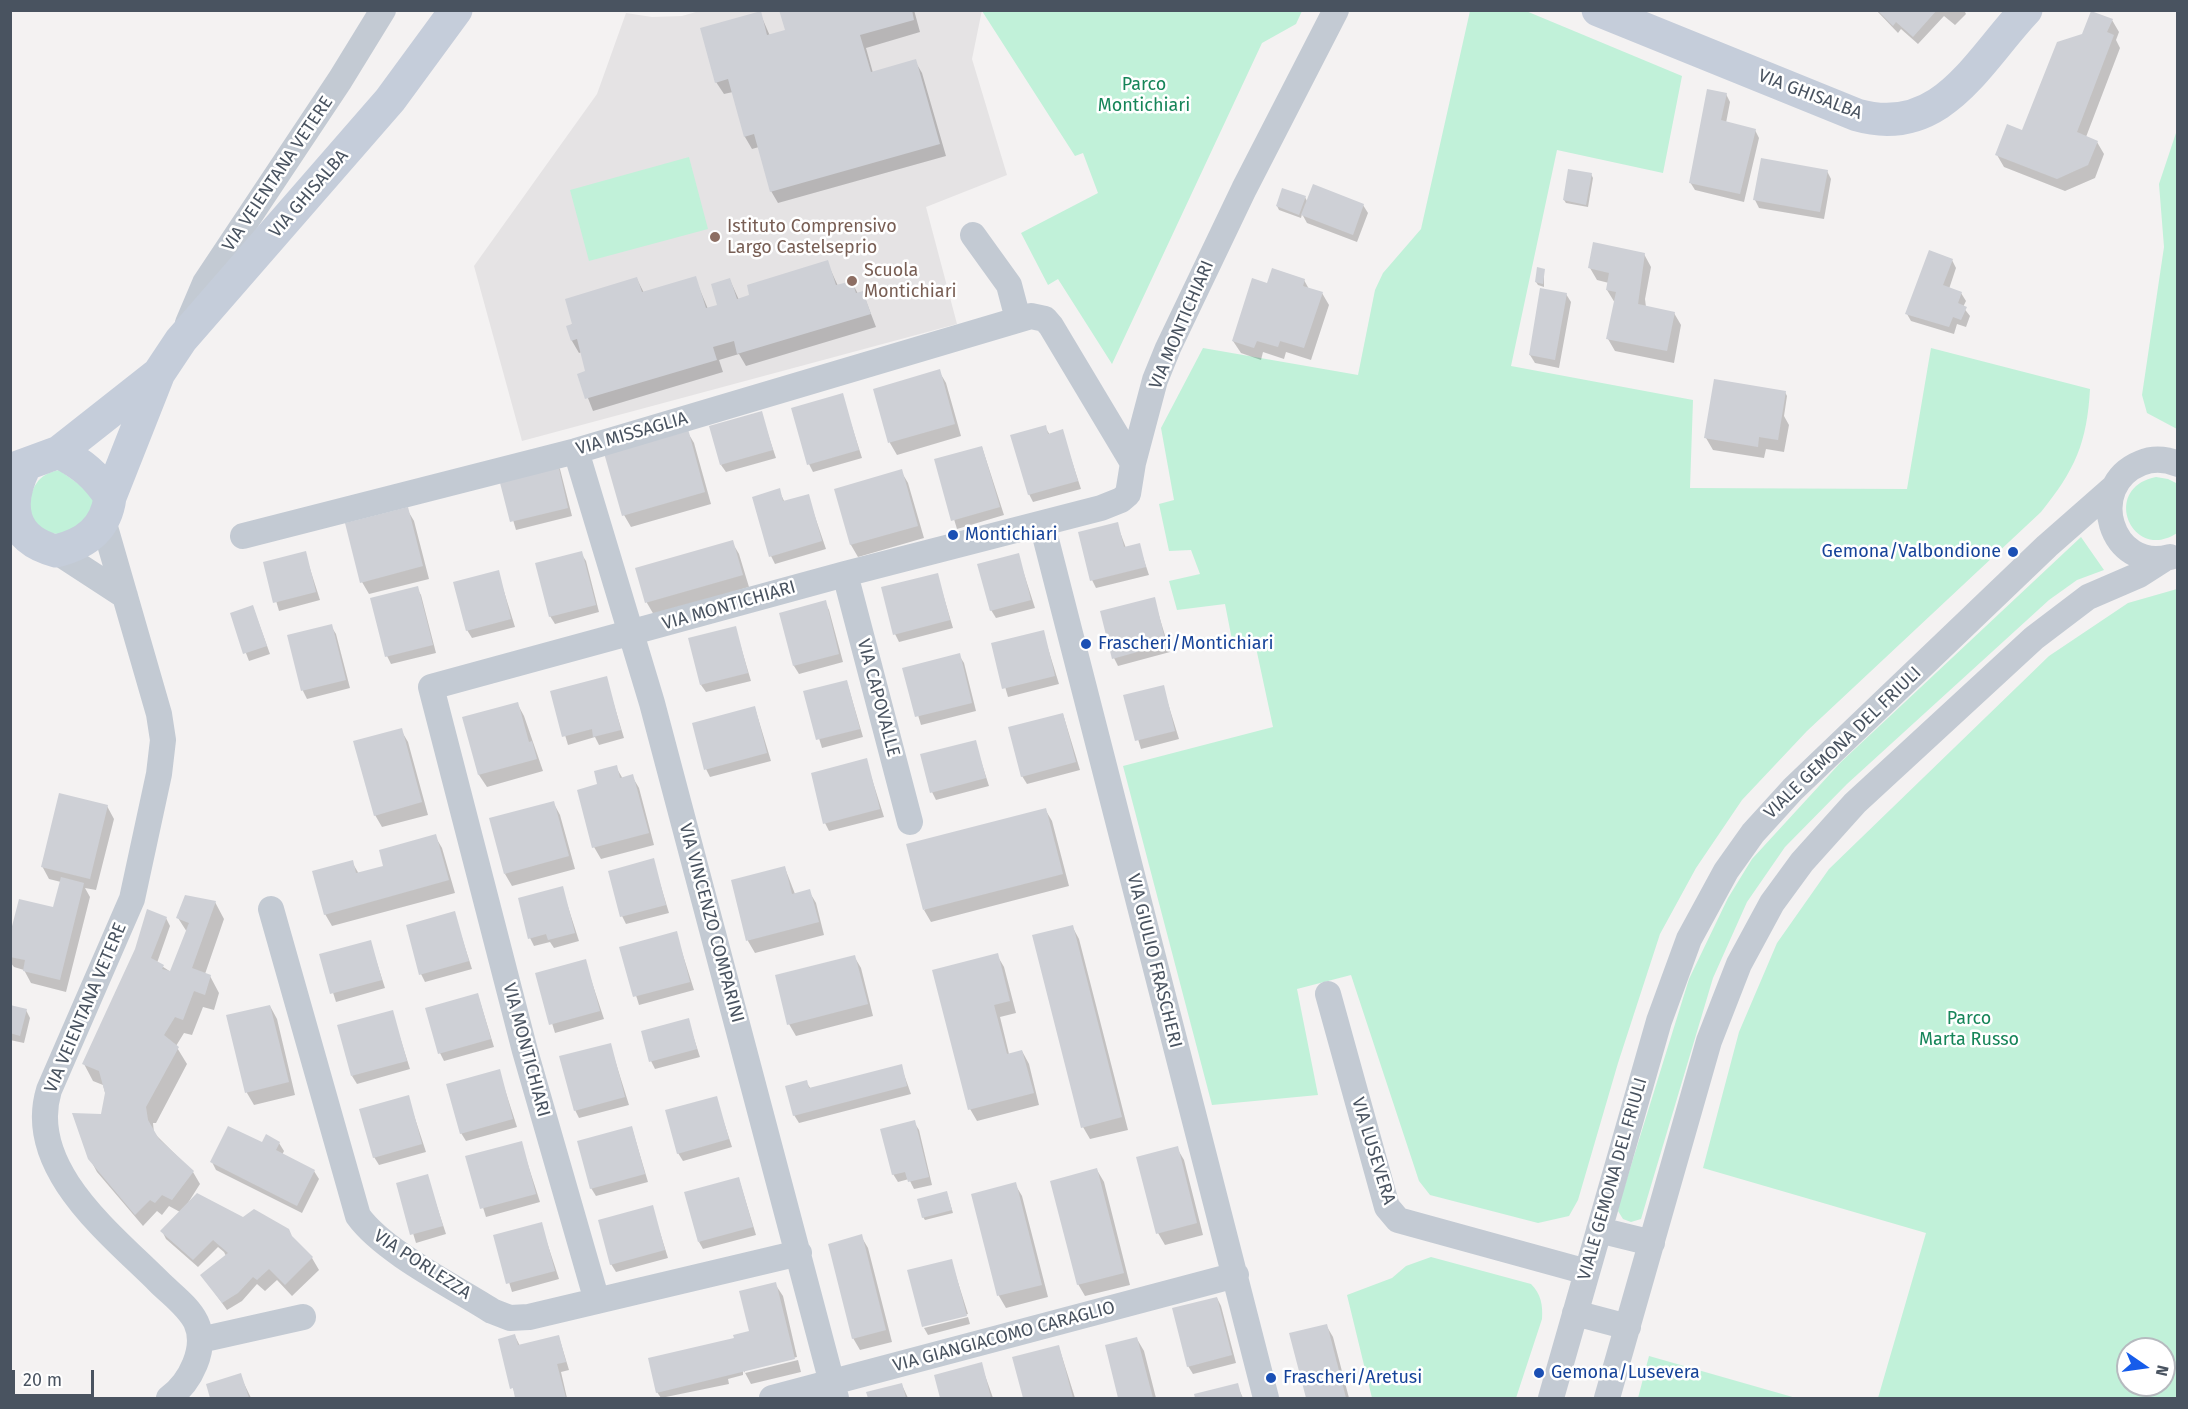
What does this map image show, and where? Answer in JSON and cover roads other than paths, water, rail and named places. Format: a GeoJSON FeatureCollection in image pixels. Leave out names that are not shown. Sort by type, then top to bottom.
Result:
{"type":"FeatureCollection","features":[{"type":"Feature","properties":{"kind":"street","name":"VIA VEIENTANA VETERE"},"geometry":{"type":"LineString","coordinates":[[181,340],[205,283],[340,80],[383,10]]}},
{"type":"Feature","properties":{"kind":"street","name":"VIA GHISALBA"},"geometry":{"type":"LineString","coordinates":[[106,508],[159,373],[181,340],[390,100],[456,10]]}},
{"type":"Feature","properties":{"kind":"street","name":"VIA MONTICHIARI"},"geometry":{"type":"LineString","coordinates":[[597,1301],[525,1051],[431,687],[845,574],[1101,508],[1124,498],[1129,492],[1133,463],[1155,380],[1168,348],[1244,189],[1336,10]]}},
{"type":"Feature","properties":{"kind":"street","name":"VIA GHISALBA"},"geometry":{"type":"LineString","coordinates":[[1598,10],[1857,115],[1886,120],[1915,116],[1941,104],[2026,10]]}},
{"type":"Feature","properties":{"kind":"street"},"geometry":{"type":"LineString","coordinates":[[973,235],[1009,285],[1018,319],[1034,316],[1048,322],[1133,463]]}},
{"type":"Feature","properties":{"kind":"street","name":"VIA MISSAGLIA"},"geometry":{"type":"LineString","coordinates":[[243,536],[576,451],[1018,319]]}},
{"type":"Feature","properties":{"kind":"street","name":"VIA GHISALBA"},"geometry":{"type":"LineString","coordinates":[[59,452],[159,373]]}},
{"type":"Feature","properties":{"kind":"street","name":"VIA VINCENZO COMPARINI"},"geometry":{"type":"LineString","coordinates":[[576,451],[631,633],[799,1253],[834,1391]]}},
{"type":"Feature","properties":{"kind":"street"},"geometry":{"type":"LineString","coordinates":[[31,542],[83,542],[96,533],[106,508],[100,481],[85,466],[59,452],[18,467],[14,496],[19,525],[31,542],[125,596]]}},
{"type":"Feature","properties":{"kind":"street","name":"VIALE GEMONA DEL FRIULI"},"geometry":{"type":"LineString","coordinates":[[1551,1398],[1650,1049],[1673,978],[1704,909],[1726,871],[1753,833],[1793,789],[2047,546],[2113,488],[2132,467],[2158,459],[2176,463]]}},
{"type":"Feature","properties":{"kind":"street"},"geometry":{"type":"LineString","coordinates":[[2113,488],[2108,505],[2110,523],[2118,539],[2144,558],[2171,557]]}},
{"type":"Feature","properties":{"kind":"street","name":"VIA VEIENTANA VETERE"},"geometry":{"type":"LineString","coordinates":[[106,508],[125,596],[159,714],[163,740],[159,774],[132,899],[49,1090],[45,1113],[55,1161],[68,1186],[110,1233],[184,1306],[196,1323],[200,1340]]}},
{"type":"Feature","properties":{"kind":"street","name":"VIA GIULIO FRASCHERI"},"geometry":{"type":"LineString","coordinates":[[1042,524],[1266,1398]]}},
{"type":"Feature","properties":{"kind":"street"},"geometry":{"type":"LineString","coordinates":[[1607,1398],[1709,1041],[1721,1007],[1755,932],[1787,881],[1855,803],[2034,638],[2088,597],[2139,575],[2171,557]]}},
{"type":"Feature","properties":{"kind":"street","name":"VIA CAPOVALLE"},"geometry":{"type":"LineString","coordinates":[[845,574],[910,822]]}},
{"type":"Feature","properties":{"kind":"street","name":"VIA PORLEZZA"},"geometry":{"type":"LineString","coordinates":[[271,909],[358,1216],[367,1228],[394,1250],[492,1311],[510,1318],[529,1317],[799,1253]]}},
{"type":"Feature","properties":{"kind":"street","name":"VIA LUSEVERA"},"geometry":{"type":"LineString","coordinates":[[1328,994],[1387,1207],[1398,1220],[1587,1272]]}},
{"type":"Feature","properties":{"kind":"street"},"geometry":{"type":"LineString","coordinates":[[1599,1230],[1652,1243]]}},
{"type":"Feature","properties":{"kind":"street","name":"VIA GIANGIACOMO CARAGLIO"},"geometry":{"type":"LineString","coordinates":[[772,1398],[834,1391],[1236,1275]]}},
{"type":"Feature","properties":{"kind":"street"},"geometry":{"type":"LineString","coordinates":[[1575,1312],[1628,1328]]}},
{"type":"Feature","properties":{"kind":"street"},"geometry":{"type":"LineString","coordinates":[[169,1398],[190,1372],[199,1351],[200,1340],[303,1317]]}},
{"type":"Feature","properties":{"kind":"place","name":"Istituto Comprensivo Largo Castelseprio"},"geometry":{"type":"Point","coordinates":[715,237]}},
{"type":"Feature","properties":{"kind":"place","name":"Scuola Montichiari"},"geometry":{"type":"Point","coordinates":[852,281]}},
{"type":"Feature","properties":{"kind":"place","name":"Montichiari"},"geometry":{"type":"Point","coordinates":[953,535]}},
{"type":"Feature","properties":{"kind":"place","name":"Gemona/Valbondione"},"geometry":{"type":"Point","coordinates":[2013,552]}},
{"type":"Feature","properties":{"kind":"place","name":"Frascheri/Montichiari"},"geometry":{"type":"Point","coordinates":[1086,644]}},
{"type":"Feature","properties":{"kind":"place","name":"Gemona/Lusevera"},"geometry":{"type":"Point","coordinates":[1539,1373]}},
{"type":"Feature","properties":{"kind":"place","name":"Frascheri/Aretusi"},"geometry":{"type":"Point","coordinates":[1271,1378]}},
{"type":"Feature","properties":{"kind":"park label","name":"Parco Montichiari"},"geometry":{"type":"Point","coordinates":[1144,95]}},
{"type":"Feature","properties":{"kind":"park label","name":"Parco Marta Russo"},"geometry":{"type":"Point","coordinates":[1969,1029]}}]}
